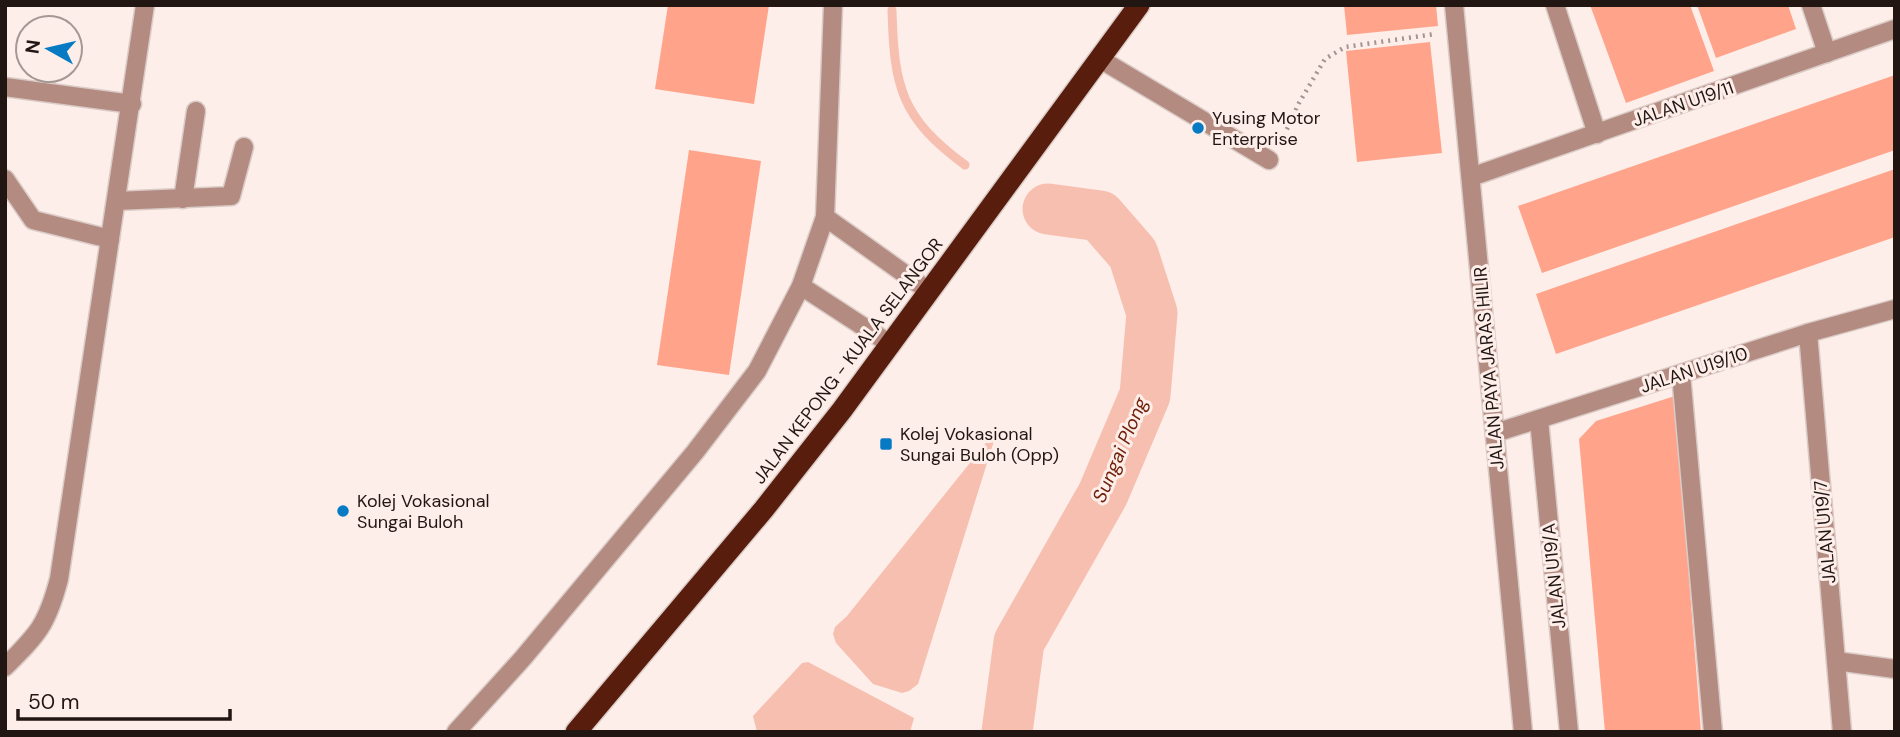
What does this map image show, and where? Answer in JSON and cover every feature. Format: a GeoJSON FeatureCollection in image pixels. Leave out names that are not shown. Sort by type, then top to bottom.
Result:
{"type":"FeatureCollection","features":[{"type":"Feature","properties":{"kind":"highway","name":"JALAN KEPONG - KUALA SELANGOR"},"geometry":{"type":"LineString","coordinates":[[576,732],[764,509],[930,292],[1139,5]]}},
{"type":"Feature","properties":{"kind":"street"},"geometry":{"type":"LineString","coordinates":[[9,659],[38,634],[51,609],[60,579],[145,5]]}},
{"type":"Feature","properties":{"kind":"street"},"geometry":{"type":"LineString","coordinates":[[456,732],[523,658],[695,452],[757,371],[801,286],[825,217],[833,5]]}},
{"type":"Feature","properties":{"kind":"street","name":"JALAN PAYA JARAS HILIR"},"geometry":{"type":"LineString","coordinates":[[1454,5],[1523,732]]}},
{"type":"Feature","properties":{"kind":"street"},"geometry":{"type":"LineString","coordinates":[[1555,5],[1597,134]]}},
{"type":"Feature","properties":{"kind":"street"},"geometry":{"type":"LineString","coordinates":[[1811,5],[1827,53]]}},
{"type":"Feature","properties":{"kind":"street","name":"JALAN U19/11"},"geometry":{"type":"LineString","coordinates":[[1471,177],[1895,29]]}},
{"type":"Feature","properties":{"kind":"street"},"geometry":{"type":"LineString","coordinates":[[1100,59],[1269,160]]}},
{"type":"Feature","properties":{"kind":"street"},"geometry":{"type":"LineString","coordinates":[[5,87],[132,104]]}},
{"type":"Feature","properties":{"kind":"street"},"geometry":{"type":"LineString","coordinates":[[183,199],[196,111]]}},
{"type":"Feature","properties":{"kind":"street"},"geometry":{"type":"LineString","coordinates":[[117,201],[231,196],[244,147]]}},
{"type":"Feature","properties":{"kind":"street"},"geometry":{"type":"LineString","coordinates":[[5,179],[33,219],[110,239]]}},
{"type":"Feature","properties":{"kind":"street"},"geometry":{"type":"LineString","coordinates":[[825,217],[930,292]]}},
{"type":"Feature","properties":{"kind":"street"},"geometry":{"type":"LineString","coordinates":[[801,286],[890,344]]}},
{"type":"Feature","properties":{"kind":"street","name":"JALAN U19/10"},"geometry":{"type":"LineString","coordinates":[[1495,433],[1808,333],[1895,309]]}},
{"type":"Feature","properties":{"kind":"street","name":"JALAN U19/7"},"geometry":{"type":"LineString","coordinates":[[1808,333],[1842,732]]}},
{"type":"Feature","properties":{"kind":"street"},"geometry":{"type":"LineString","coordinates":[[1681,374],[1713,732]]}},
{"type":"Feature","properties":{"kind":"street","name":"JALAN U19/A"},"geometry":{"type":"LineString","coordinates":[[1539,420],[1569,732]]}},
{"type":"Feature","properties":{"kind":"street"},"geometry":{"type":"LineString","coordinates":[[1836,661],[1895,669]]}},
{"type":"Feature","properties":{"kind":"path"},"geometry":{"type":"LineString","coordinates":[[1269,160],[1286,134],[1299,103],[1325,59],[1345,47],[1456,30]]}},
{"type":"Feature","properties":{"kind":"shaded area"},"geometry":{"type":"Polygon","coordinates":[[[998,428],[918,684],[902,693],[873,684],[836,643],[833,634],[835,627],[847,616],[998,428]]]}},
{"type":"Feature","properties":{"kind":"shaded area"},"geometry":{"type":"Polygon","coordinates":[[[808,662],[914,718],[910,732],[757,732],[753,716],[802,663],[808,662]]]}},
{"type":"Feature","properties":{"kind":"building"},"geometry":{"type":"Polygon","coordinates":[[[668,5],[769,5],[754,104],[655,89],[668,5]]]}},
{"type":"Feature","properties":{"kind":"building"},"geometry":{"type":"Polygon","coordinates":[[[1344,5],[1436,5],[1438,26],[1347,35],[1344,5]]]}},
{"type":"Feature","properties":{"kind":"building"},"geometry":{"type":"Polygon","coordinates":[[[1590,5],[1690,5],[1714,71],[1626,103],[1590,5]]]}},
{"type":"Feature","properties":{"kind":"building"},"geometry":{"type":"Polygon","coordinates":[[[1697,5],[1788,5],[1796,29],[1716,58],[1697,5]]]}},
{"type":"Feature","properties":{"kind":"building"},"geometry":{"type":"Polygon","coordinates":[[[1430,42],[1442,153],[1357,162],[1346,51],[1430,42]]]}},
{"type":"Feature","properties":{"kind":"building"},"geometry":{"type":"Polygon","coordinates":[[[1895,75],[1895,150],[1542,273],[1518,206],[1895,75]]]}},
{"type":"Feature","properties":{"kind":"building"},"geometry":{"type":"Polygon","coordinates":[[[689,150],[761,161],[729,375],[657,365],[689,150]]]}},
{"type":"Feature","properties":{"kind":"building"},"geometry":{"type":"Polygon","coordinates":[[[1895,169],[1895,237],[1556,354],[1536,294],[1895,169]]]}},
{"type":"Feature","properties":{"kind":"building"},"geometry":{"type":"Polygon","coordinates":[[[1675,396],[1701,732],[1605,732],[1579,439],[1596,421],[1675,396]]]}},
{"type":"Feature","properties":{"kind":"waterway","name":"Sungai Plong"},"geometry":{"type":"LineString","coordinates":[[892,10],[895,60],[905,99],[927,132],[965,165]]}},
{"type":"Feature","properties":{"kind":"waterway","name":"Sungai Plong"},"geometry":{"type":"LineString","coordinates":[[1007,732],[1019,642],[1103,494],[1145,395],[1152,313],[1133,254],[1100,216],[1048,209]]}},
{"type":"Feature","properties":{"kind":"place","name":"Yusing Motor Enterprise"},"geometry":{"type":"Point","coordinates":[1198,128]}},
{"type":"Feature","properties":{"kind":"place","name":"Kolej Vokasional Sungai Buloh (Opp)"},"geometry":{"type":"Point","coordinates":[886,444]}},
{"type":"Feature","properties":{"kind":"place","name":"Kolej Vokasional Sungai Buloh"},"geometry":{"type":"Point","coordinates":[343,511]}}]}
